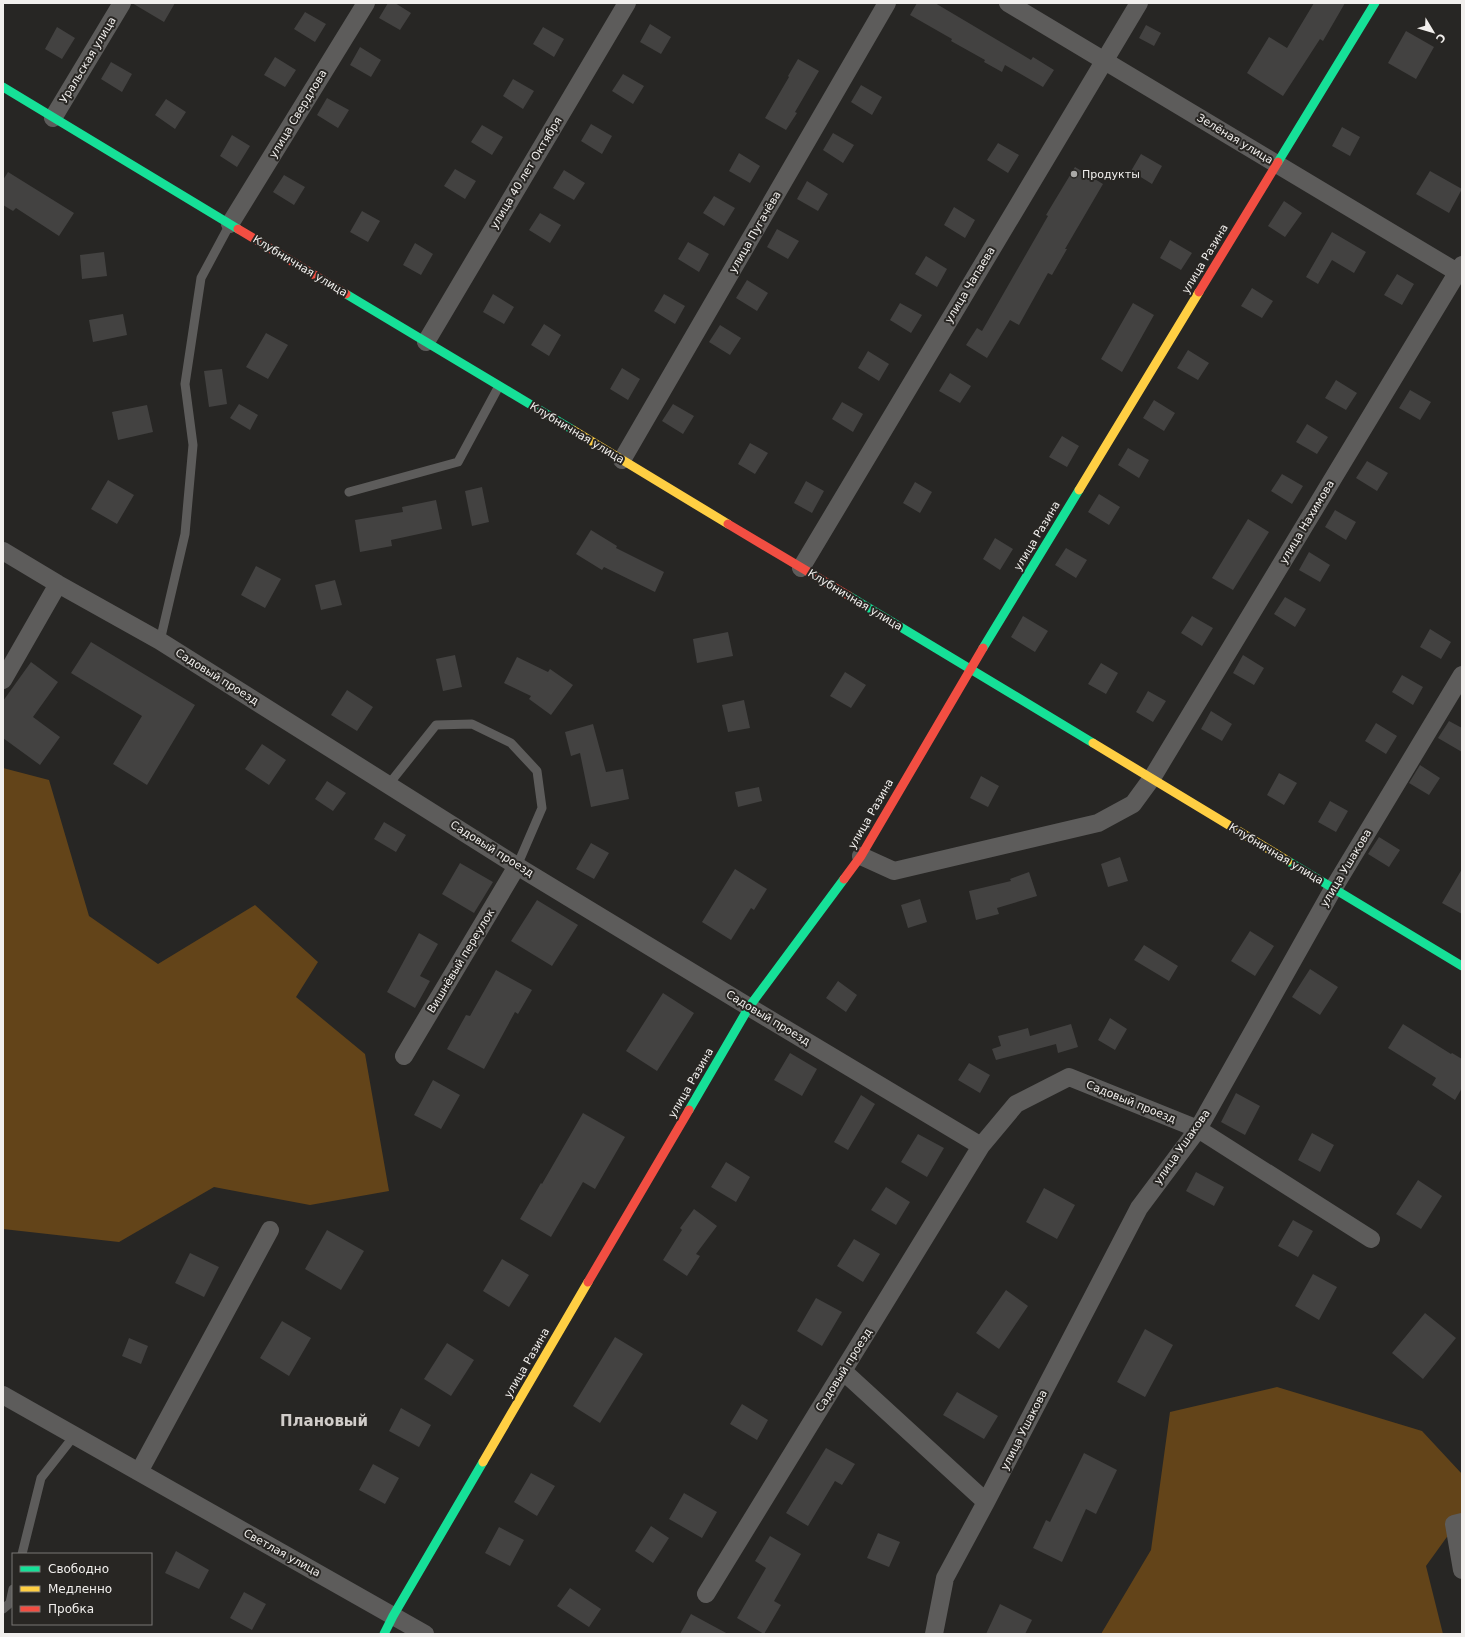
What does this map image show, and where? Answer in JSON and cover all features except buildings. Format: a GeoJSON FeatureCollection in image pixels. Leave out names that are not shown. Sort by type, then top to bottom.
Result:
{"type":"FeatureCollection","features":[{"type":"Feature","properties":{"kind":"street","name":"Уральская улица"},"geometry":{"type":"LineString","coordinates":[[53,118],[122,3]]}},
{"type":"Feature","properties":{"kind":"street","name":"улица Свердлова"},"geometry":{"type":"LineString","coordinates":[[230,224],[366,3]]}},
{"type":"Feature","properties":{"kind":"street","name":"улица 40 лет Октября"},"geometry":{"type":"LineString","coordinates":[[426,342],[627,3]]}},
{"type":"Feature","properties":{"kind":"street","name":"улица Пугачёва"},"geometry":{"type":"LineString","coordinates":[[622,460],[887,3]]}},
{"type":"Feature","properties":{"kind":"street","name":"Зелёная улица"},"geometry":{"type":"LineString","coordinates":[[1008,3],[1104,62],[1460,271]]}},
{"type":"Feature","properties":{"kind":"street","name":"улица Чапаева"},"geometry":{"type":"LineString","coordinates":[[801,568],[1139,3]]}},
{"type":"Feature","properties":{"kind":"street","name":"улица Разина"},"geometry":{"type":"LineString","coordinates":[[384,1634],[393,1616],[749,1007],[861,856],[970,670],[1375,3]]}},
{"type":"Feature","properties":{"kind":"street","name":"Клубничная улица"},"geometry":{"type":"LineString","coordinates":[[3,87],[1462,966]]}},
{"type":"Feature","properties":{"kind":"street","name":"улица Нахимова"},"geometry":{"type":"LineString","coordinates":[[1152,778],[1460,271]]}},
{"type":"Feature","properties":{"kind":"street","name":"Садовый проезд"},"geometry":{"type":"LineString","coordinates":[[3,551],[58,584],[160,641],[517,866],[981,1146]]}},
{"type":"Feature","properties":{"kind":"street"},"geometry":{"type":"LineString","coordinates":[[3,680],[58,584]]}},
{"type":"Feature","properties":{"kind":"street","name":"улица Ушакова"},"geometry":{"type":"LineString","coordinates":[[934,1634],[945,1578],[1139,1208],[1198,1129],[1333,889],[1462,675]]}},
{"type":"Feature","properties":{"kind":"street"},"geometry":{"type":"LineString","coordinates":[[861,856],[894,871],[1098,823],[1133,804],[1152,778]]}},
{"type":"Feature","properties":{"kind":"street","name":"Вишнёвый переулок"},"geometry":{"type":"LineString","coordinates":[[404,1056],[517,866]]}},
{"type":"Feature","properties":{"kind":"street","name":"Садовый проезд"},"geometry":{"type":"LineString","coordinates":[[706,1594],[981,1146],[1016,1104],[1068,1077],[1198,1129],[1371,1239]]}},
{"type":"Feature","properties":{"kind":"street"},"geometry":{"type":"LineString","coordinates":[[140,1472],[270,1230]]}},
{"type":"Feature","properties":{"kind":"street"},"geometry":{"type":"LineString","coordinates":[[843,1371],[986,1502]]}},
{"type":"Feature","properties":{"kind":"street","name":"Светлая улица"},"geometry":{"type":"LineString","coordinates":[[3,1395],[425,1634]]}},
{"type":"Feature","properties":{"kind":"street"},"geometry":{"type":"LineString","coordinates":[[1462,1522],[1454,1524],[1462,1570]]}},
{"type":"Feature","properties":{"kind":"lane"},"geometry":{"type":"LineString","coordinates":[[160,641],[185,534],[193,445],[185,384],[201,278],[230,224]]}},
{"type":"Feature","properties":{"kind":"lane"},"geometry":{"type":"LineString","coordinates":[[349,492],[458,462],[499,386]]}},
{"type":"Feature","properties":{"kind":"lane"},"geometry":{"type":"LineString","coordinates":[[389,784],[436,726],[472,724],[510,743],[537,771],[542,808],[517,866]]}},
{"type":"Feature","properties":{"kind":"lane"},"geometry":{"type":"LineString","coordinates":[[22,1553],[41,1478],[74,1436]]}},
{"type":"Feature","properties":{"kind":"lane"},"geometry":{"type":"LineString","coordinates":[[3,1609],[10,1603],[12,1594]]}},
{"type":"Feature","properties":{"kind":"shaded area"},"geometry":{"type":"Polygon","coordinates":[[[3,768],[49,780],[89,916],[158,964],[255,905],[318,962],[296,997],[365,1054],[389,1191],[310,1205],[214,1187],[119,1242],[3,1229],[3,768]]]}},
{"type":"Feature","properties":{"kind":"shaded area"},"geometry":{"type":"Polygon","coordinates":[[[1277,1387],[1422,1431],[1462,1474],[1462,1516],[1426,1566],[1443,1634],[1101,1634],[1151,1550],[1170,1412],[1277,1387]]]}},
{"type":"Feature","properties":{"kind":"traffic: fast"},"geometry":{"type":"LineString","coordinates":[[1278,162],[1375,3]]}},
{"type":"Feature","properties":{"kind":"traffic: fast"},"geometry":{"type":"LineString","coordinates":[[3,87],[238,229]]}},
{"type":"Feature","properties":{"kind":"traffic: fast"},"geometry":{"type":"LineString","coordinates":[[346,294],[573,430]]}},
{"type":"Feature","properties":{"kind":"traffic: fast"},"geometry":{"type":"LineString","coordinates":[[983,648],[1079,490]]}},
{"type":"Feature","properties":{"kind":"traffic: fast"},"geometry":{"type":"LineString","coordinates":[[849,596],[1093,743]]}},
{"type":"Feature","properties":{"kind":"traffic: fast"},"geometry":{"type":"LineString","coordinates":[[1288,861],[1462,966]]}},
{"type":"Feature","properties":{"kind":"traffic: fast"},"geometry":{"type":"LineString","coordinates":[[689,1110],[749,1007],[844,879]]}},
{"type":"Feature","properties":{"kind":"traffic: fast"},"geometry":{"type":"LineString","coordinates":[[384,1634],[483,1462]]}},
{"type":"Feature","properties":{"kind":"traffic: slow"},"geometry":{"type":"LineString","coordinates":[[1079,490],[1199,292]]}},
{"type":"Feature","properties":{"kind":"traffic: slow"},"geometry":{"type":"LineString","coordinates":[[573,430],[728,524]]}},
{"type":"Feature","properties":{"kind":"traffic: slow"},"geometry":{"type":"LineString","coordinates":[[1093,743],[1288,861]]}},
{"type":"Feature","properties":{"kind":"traffic: slow"},"geometry":{"type":"LineString","coordinates":[[483,1462],[588,1282]]}},
{"type":"Feature","properties":{"kind":"traffic: jam"},"geometry":{"type":"LineString","coordinates":[[1199,292],[1278,162]]}},
{"type":"Feature","properties":{"kind":"traffic: jam"},"geometry":{"type":"LineString","coordinates":[[238,229],[346,294]]}},
{"type":"Feature","properties":{"kind":"traffic: jam"},"geometry":{"type":"LineString","coordinates":[[728,524],[849,596]]}},
{"type":"Feature","properties":{"kind":"traffic: jam"},"geometry":{"type":"LineString","coordinates":[[844,879],[861,856],[983,648]]}},
{"type":"Feature","properties":{"kind":"traffic: jam"},"geometry":{"type":"LineString","coordinates":[[588,1282],[689,1110]]}},
{"type":"Feature","properties":{"kind":"place","name":"Продукты"},"geometry":{"type":"Point","coordinates":[1074,174]}},
{"type":"Feature","properties":{"kind":"district","name":"Плановый"},"geometry":{"type":"Point","coordinates":[324,1421]}}]}
